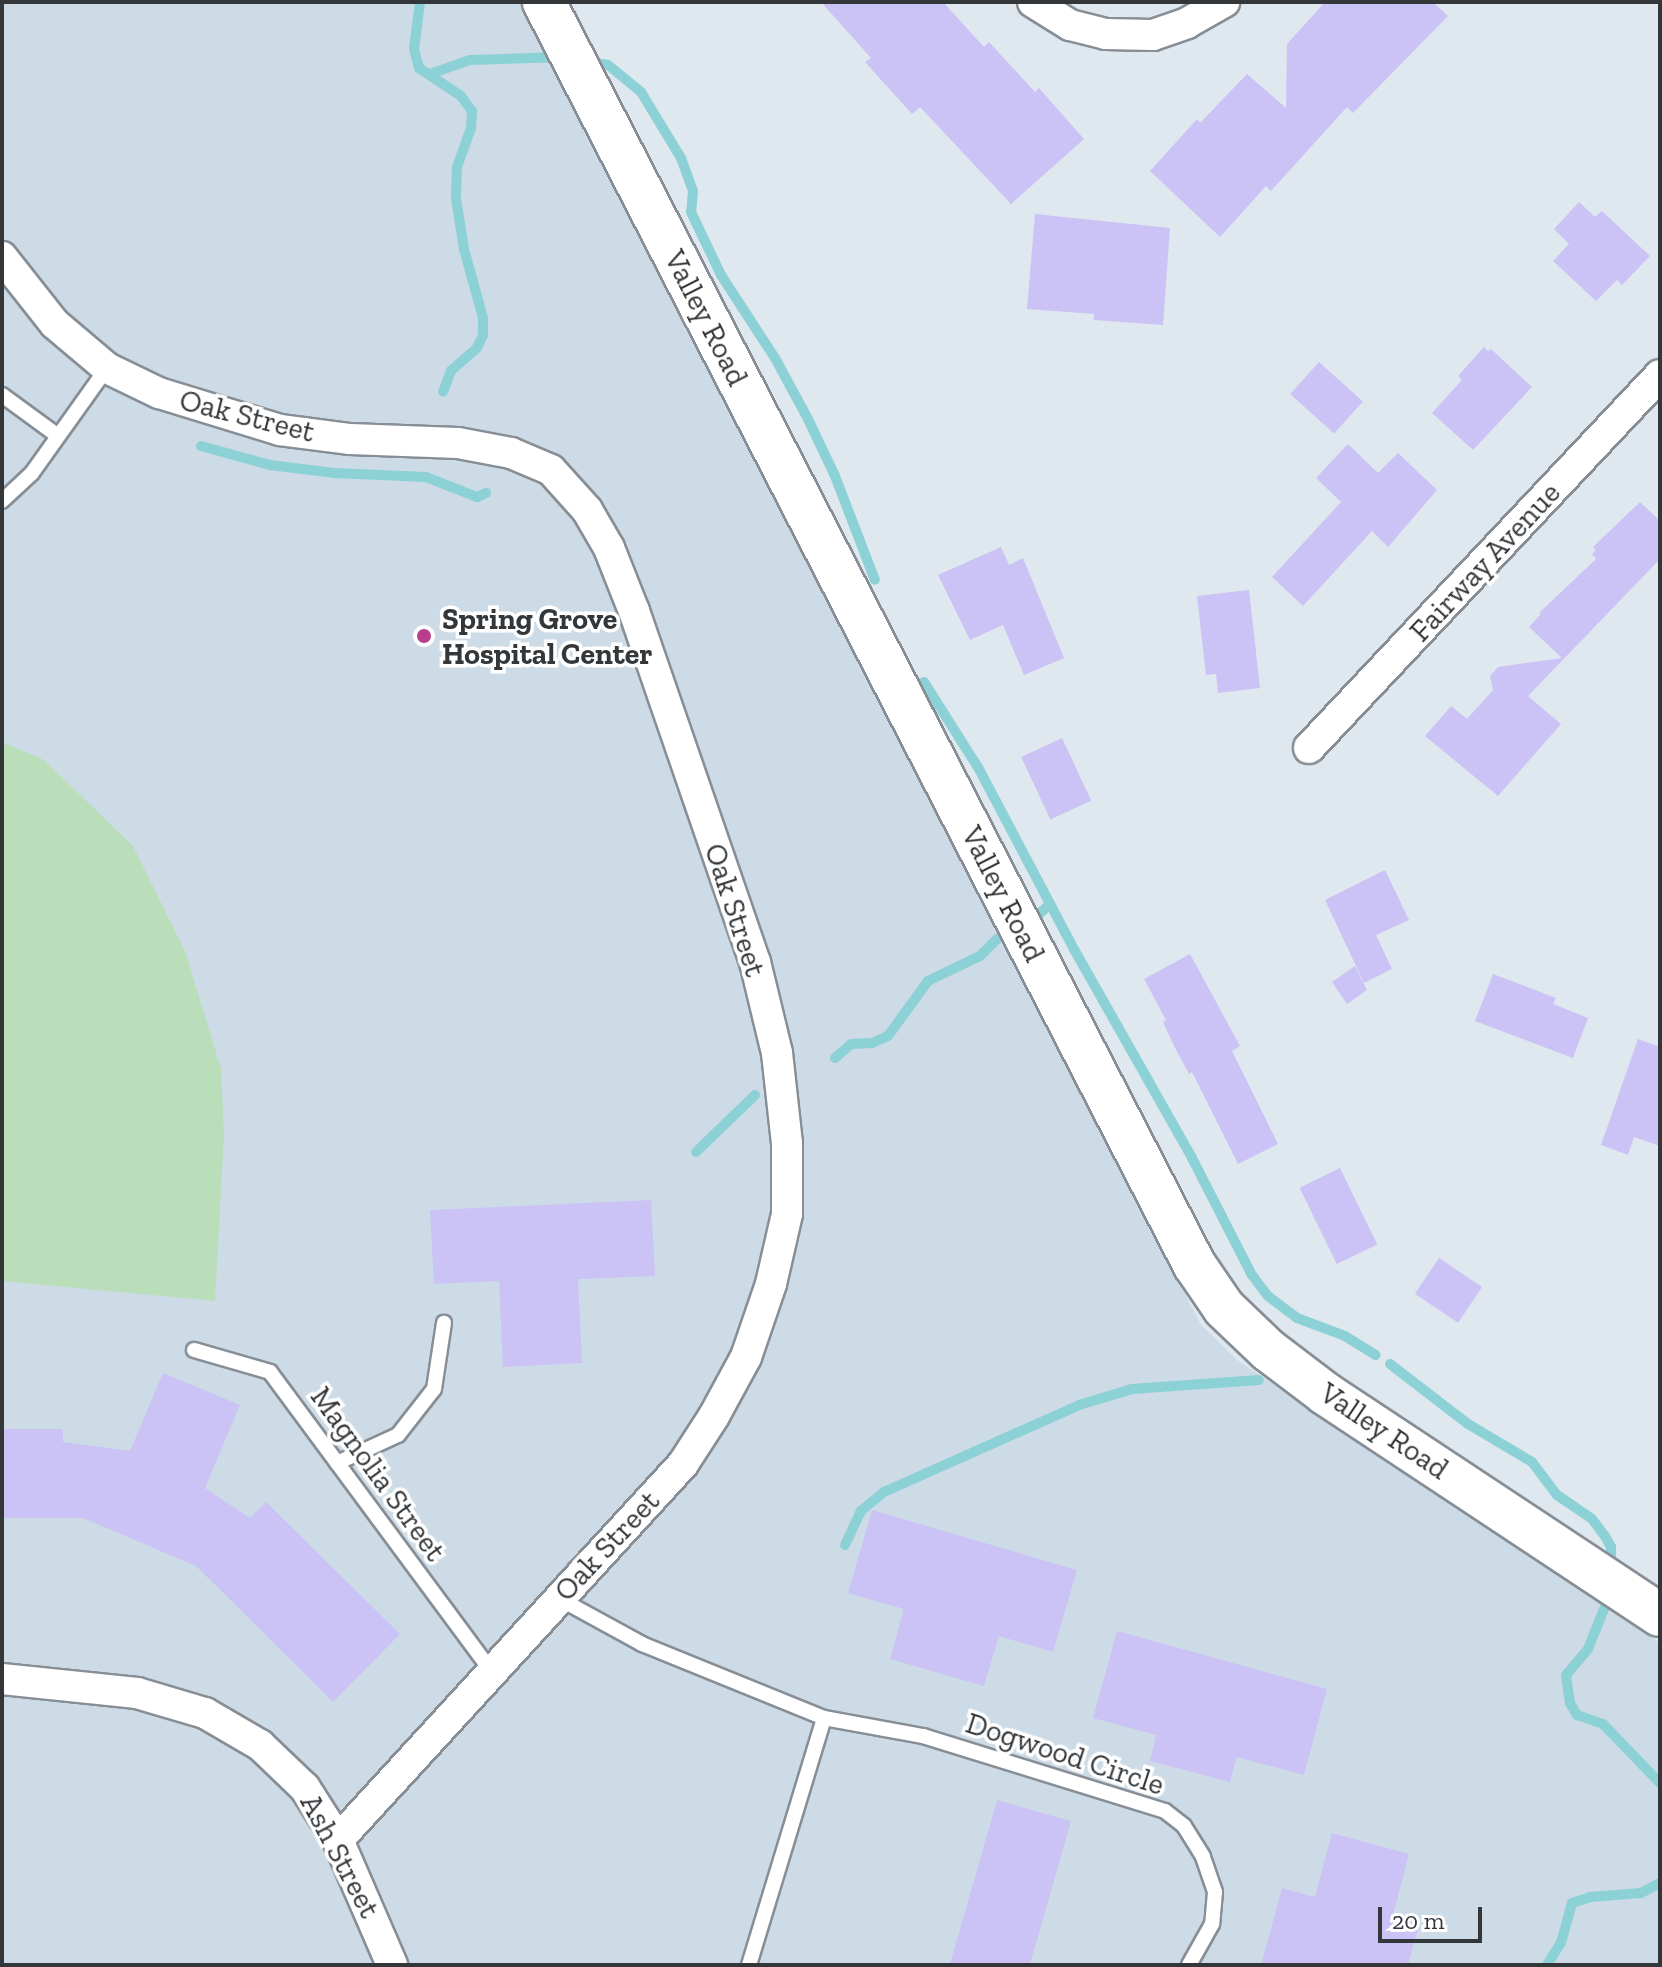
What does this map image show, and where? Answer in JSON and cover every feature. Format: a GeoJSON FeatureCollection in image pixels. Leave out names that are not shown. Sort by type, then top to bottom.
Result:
{"type":"FeatureCollection","features":[{"type":"Feature","properties":{"kind":"street","name":"Valley Road"},"geometry":{"type":"LineString","coordinates":[[544,2],[1194,1264],[1224,1308],[1268,1350],[1326,1394],[1646,1606]]}},
{"type":"Feature","properties":{"kind":"street"},"geometry":{"type":"LineString","coordinates":[[1033,2],[1070,25],[1106,34],[1153,35],[1187,23],[1224,2]]}},
{"type":"Feature","properties":{"kind":"street","name":"Oak Street"},"geometry":{"type":"LineString","coordinates":[[2,257],[55,324],[107,368],[159,393],[280,430],[350,439],[458,443],[511,453],[551,470],[594,522],[609,548],[634,611],[755,962],[777,1053],[787,1143],[787,1214],[771,1284],[746,1357],[714,1416],[683,1464],[338,1840]]}},
{"type":"Feature","properties":{"kind":"street","name":"Fairway Avenue"},"geometry":{"type":"LineString","coordinates":[[1309,748],[1660,375]]}},
{"type":"Feature","properties":{"kind":"street","name":"Ash Street"},"geometry":{"type":"LineString","coordinates":[[2,1679],[137,1693],[205,1713],[260,1745],[305,1788],[338,1840],[392,1965]]}},
{"type":"Feature","properties":{"kind":"lane"},"geometry":{"type":"LineString","coordinates":[[2,501],[32,473],[107,368]]}},
{"type":"Feature","properties":{"kind":"lane"},"geometry":{"type":"LineString","coordinates":[[2,395],[58,436]]}},
{"type":"Feature","properties":{"kind":"lane"},"geometry":{"type":"LineString","coordinates":[[337,1463],[398,1435],[434,1389],[444,1323]]}},
{"type":"Feature","properties":{"kind":"lane","name":"Magnolia Street"},"geometry":{"type":"LineString","coordinates":[[194,1350],[270,1372],[491,1671]]}},
{"type":"Feature","properties":{"kind":"lane","name":"Dogwood Circle"},"geometry":{"type":"LineString","coordinates":[[558,1598],[642,1644],[824,1718],[923,1736],[1165,1811],[1184,1826],[1203,1857],[1215,1892],[1212,1924],[1189,1965]]}},
{"type":"Feature","properties":{"kind":"lane"},"geometry":{"type":"LineString","coordinates":[[749,1965],[824,1718]]}},
{"type":"Feature","properties":{"kind":"shaded area","name":"Spring Grove Hospital Center"},"geometry":{"type":"Polygon","coordinates":[[[2,2],[521,2],[1201,1325],[1237,1360],[1660,1643],[1660,1965],[2,1965],[2,2]]]}},
{"type":"Feature","properties":{"kind":"green space"},"geometry":{"type":"Polygon","coordinates":[[[2,742],[44,760],[133,846],[185,951],[221,1069],[224,1134],[215,1301],[2,1281],[2,742]]]}},
{"type":"Feature","properties":{"kind":"building"},"geometry":{"type":"Polygon","coordinates":[[[821,2],[943,2],[984,47],[989,42],[1035,92],[1039,88],[1084,139],[1011,204],[920,107],[912,114],[865,62],[871,58],[821,2]]]}},
{"type":"Feature","properties":{"kind":"building"},"geometry":{"type":"Polygon","coordinates":[[[1325,2],[1433,2],[1448,16],[1353,113],[1347,107],[1271,191],[1266,186],[1220,237],[1150,171],[1197,119],[1200,123],[1247,74],[1286,108],[1287,44],[1325,2]]]}},
{"type":"Feature","properties":{"kind":"building"},"geometry":{"type":"Polygon","coordinates":[[[1579,202],[1595,217],[1602,211],[1650,256],[1622,285],[1617,280],[1596,301],[1553,261],[1569,244],[1554,229],[1579,202]]]}},
{"type":"Feature","properties":{"kind":"building"},"geometry":{"type":"Polygon","coordinates":[[[1035,214],[1170,228],[1163,325],[1094,320],[1094,314],[1027,309],[1035,214]]]}},
{"type":"Feature","properties":{"kind":"building"},"geometry":{"type":"Polygon","coordinates":[[[1484,347],[1488,351],[1491,349],[1532,387],[1473,450],[1432,413],[1462,380],[1458,376],[1484,347]]]}},
{"type":"Feature","properties":{"kind":"building"},"geometry":{"type":"Polygon","coordinates":[[[1319,362],[1363,401],[1334,433],[1290,394],[1319,362]]]}},
{"type":"Feature","properties":{"kind":"building"},"geometry":{"type":"Polygon","coordinates":[[[1348,444],[1378,473],[1398,453],[1437,490],[1388,547],[1372,531],[1303,606],[1272,577],[1341,502],[1316,478],[1348,444]]]}},
{"type":"Feature","properties":{"kind":"building"},"geometry":{"type":"Polygon","coordinates":[[[1640,502],[1660,521],[1660,559],[1528,696],[1561,724],[1498,796],[1425,736],[1451,706],[1467,719],[1493,690],[1490,676],[1498,667],[1562,658],[1529,627],[1539,613],[1596,559],[1592,554],[1596,550],[1593,547],[1640,502]]]}},
{"type":"Feature","properties":{"kind":"building"},"geometry":{"type":"Polygon","coordinates":[[[1001,547],[1009,565],[1023,558],[1064,658],[1024,675],[1003,625],[970,640],[938,575],[1001,547]]]}},
{"type":"Feature","properties":{"kind":"building"},"geometry":{"type":"Polygon","coordinates":[[[1249,590],[1260,688],[1218,693],[1216,674],[1206,675],[1197,596],[1249,590]]]}},
{"type":"Feature","properties":{"kind":"building"},"geometry":{"type":"Polygon","coordinates":[[[1062,738],[1091,801],[1050,820],[1021,757],[1062,738]]]}},
{"type":"Feature","properties":{"kind":"building"},"geometry":{"type":"Polygon","coordinates":[[[1385,870],[1409,920],[1376,935],[1392,969],[1364,983],[1325,900],[1385,870]]]}},
{"type":"Feature","properties":{"kind":"building"},"geometry":{"type":"Polygon","coordinates":[[[1190,954],[1240,1046],[1232,1051],[1278,1144],[1238,1164],[1192,1072],[1189,1074],[1174,1046],[1163,1022],[1166,1020],[1144,979],[1190,954]]]}},
{"type":"Feature","properties":{"kind":"building"},"geometry":{"type":"Polygon","coordinates":[[[1355,966],[1367,990],[1347,1004],[1332,982],[1355,966]]]}},
{"type":"Feature","properties":{"kind":"building"},"geometry":{"type":"Polygon","coordinates":[[[1493,974],[1556,998],[1553,1004],[1588,1018],[1573,1058],[1475,1021],[1493,974]]]}},
{"type":"Feature","properties":{"kind":"building"},"geometry":{"type":"Polygon","coordinates":[[[1638,1039],[1660,1047],[1660,1146],[1634,1137],[1628,1155],[1601,1145],[1638,1039]]]}},
{"type":"Feature","properties":{"kind":"building"},"geometry":{"type":"Polygon","coordinates":[[[1340,1168],[1377,1244],[1337,1264],[1300,1188],[1340,1168]]]}},
{"type":"Feature","properties":{"kind":"building"},"geometry":{"type":"Polygon","coordinates":[[[651,1200],[655,1276],[578,1279],[582,1363],[503,1367],[499,1281],[434,1284],[430,1210],[651,1200]]]}},
{"type":"Feature","properties":{"kind":"building"},"geometry":{"type":"Polygon","coordinates":[[[1439,1258],[1482,1287],[1458,1323],[1415,1294],[1439,1258]]]}},
{"type":"Feature","properties":{"kind":"building"},"geometry":{"type":"Polygon","coordinates":[[[163,1373],[240,1405],[205,1488],[250,1518],[266,1502],[400,1634],[333,1702],[196,1566],[83,1518],[2,1518],[2,1429],[63,1429],[63,1442],[130,1451],[163,1373]]]}},
{"type":"Feature","properties":{"kind":"building"},"geometry":{"type":"Polygon","coordinates":[[[872,1510],[1077,1570],[1053,1652],[999,1636],[984,1686],[890,1659],[904,1609],[848,1593],[872,1510]]]}},
{"type":"Feature","properties":{"kind":"building"},"geometry":{"type":"Polygon","coordinates":[[[1117,1631],[1327,1689],[1304,1775],[1237,1757],[1230,1782],[1150,1761],[1156,1735],[1093,1718],[1117,1631]]]}},
{"type":"Feature","properties":{"kind":"building"},"geometry":{"type":"Polygon","coordinates":[[[997,1800],[1071,1821],[1030,1965],[950,1964],[997,1800]]]}},
{"type":"Feature","properties":{"kind":"building"},"geometry":{"type":"Polygon","coordinates":[[[1332,1833],[1409,1854],[1393,1915],[1420,1922],[1408,1965],[1261,1965],[1282,1888],[1315,1897],[1332,1833]]]}},
{"type":"Feature","properties":{"kind":"waterway"},"geometry":{"type":"LineString","coordinates":[[420,2],[414,49],[419,68],[461,96],[472,111],[471,128],[457,167],[456,198],[464,249],[483,318],[483,335],[477,348],[451,371],[443,392]]}},
{"type":"Feature","properties":{"kind":"waterway"},"geometry":{"type":"LineString","coordinates":[[430,74],[470,60],[561,57]]}},
{"type":"Feature","properties":{"kind":"waterway"},"geometry":{"type":"LineString","coordinates":[[589,62],[608,65],[641,92],[681,158],[693,191],[691,212],[721,275],[775,358],[808,419],[835,476],[875,580]]}},
{"type":"Feature","properties":{"kind":"waterway"},"geometry":{"type":"LineString","coordinates":[[201,446],[270,465],[334,473],[426,477],[477,497],[486,493]]}},
{"type":"Feature","properties":{"kind":"waterway"},"geometry":{"type":"LineString","coordinates":[[924,682],[979,769],[1075,951],[1192,1158],[1252,1275],[1268,1296],[1297,1318],[1345,1336],[1375,1355]]}},
{"type":"Feature","properties":{"kind":"waterway"},"geometry":{"type":"LineString","coordinates":[[1038,915],[1050,904]]}},
{"type":"Feature","properties":{"kind":"waterway"},"geometry":{"type":"LineString","coordinates":[[835,1058],[851,1044],[872,1043],[888,1036],[928,981],[980,956],[997,939]]}},
{"type":"Feature","properties":{"kind":"waterway"},"geometry":{"type":"LineString","coordinates":[[696,1152],[755,1095]]}},
{"type":"Feature","properties":{"kind":"waterway"},"geometry":{"type":"LineString","coordinates":[[1390,1364],[1468,1424],[1532,1462],[1557,1495],[1592,1519],[1605,1536],[1611,1547],[1611,1570]]}},
{"type":"Feature","properties":{"kind":"waterway"},"geometry":{"type":"LineString","coordinates":[[845,1545],[861,1511],[884,1492],[1079,1405],[1132,1389],[1259,1380]]}},
{"type":"Feature","properties":{"kind":"waterway"},"geometry":{"type":"LineString","coordinates":[[1610,1594],[1588,1649],[1566,1675],[1570,1703],[1577,1715],[1603,1724],[1660,1783]]}},
{"type":"Feature","properties":{"kind":"waterway"},"geometry":{"type":"LineString","coordinates":[[1547,1965],[1561,1943],[1572,1903],[1590,1897],[1641,1893],[1660,1883]]}},
{"type":"Feature","properties":{"kind":"place","name":"Spring Grove Hospital Center"},"geometry":{"type":"Point","coordinates":[424,636]}}]}
